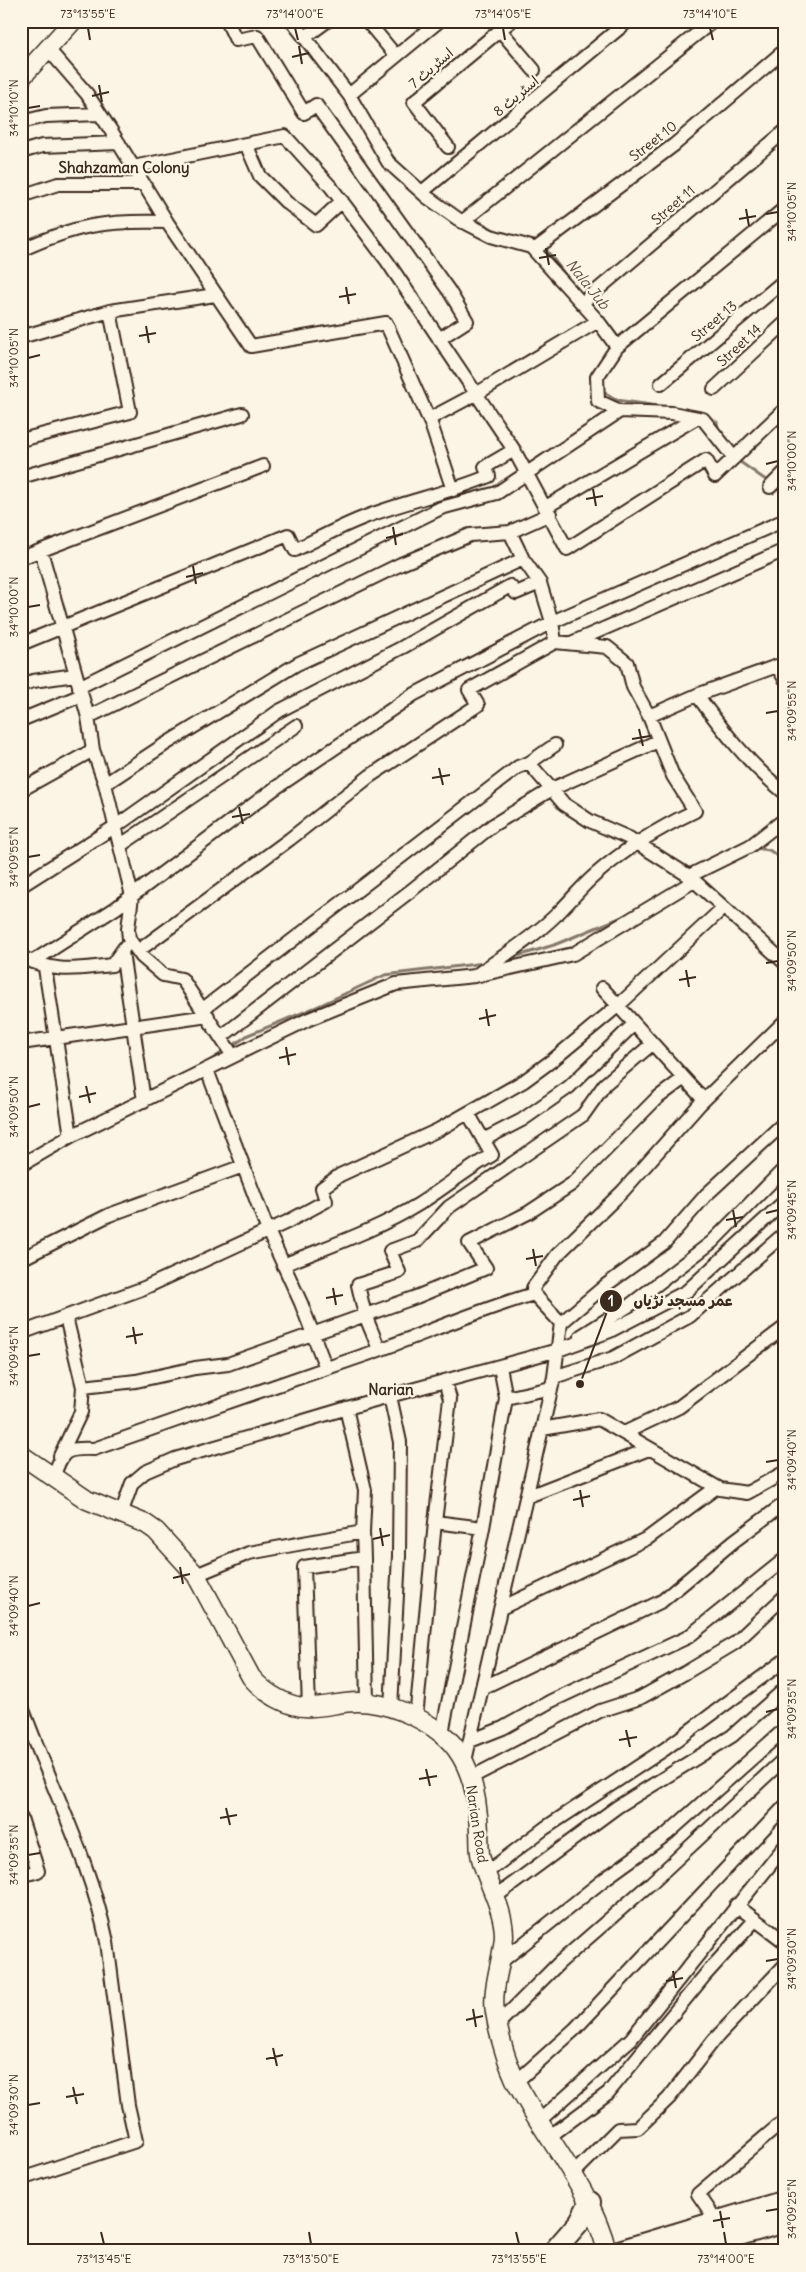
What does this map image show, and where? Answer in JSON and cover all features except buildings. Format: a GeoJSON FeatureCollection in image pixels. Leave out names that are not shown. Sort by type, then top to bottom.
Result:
{"type":"FeatureCollection","features":[{"type":"Feature","properties":{"kind":"main road"},"geometry":{"type":"LineString","coordinates":[[24,70],[48,49],[73,21]]}},
{"type":"Feature","properties":{"kind":"main road","name":"Narian Road"},"geometry":{"type":"LineString","coordinates":[[21,1455],[87,1500],[146,1524],[156,1531],[196,1575],[237,1654],[258,1685],[272,1695],[298,1706],[309,1708],[357,1702],[391,1708],[416,1718],[442,1733],[453,1744],[465,1761],[470,1778],[480,1833],[478,1850],[500,1910],[504,1933],[502,1961],[494,2009],[501,2042],[516,2082],[590,2202],[607,2251]]}},
{"type":"Feature","properties":{"kind":"main road"},"geometry":{"type":"LineString","coordinates":[[619,2251],[785,2201]]}},
{"type":"Feature","properties":{"kind":"main road"},"geometry":{"type":"LineString","coordinates":[[554,2251],[580,2221],[590,2202]]}},
{"type":"Feature","properties":{"kind":"main road"},"geometry":{"type":"LineString","coordinates":[[710,2243],[711,2222]]}},
{"type":"Feature","properties":{"kind":"main road"},"geometry":{"type":"LineString","coordinates":[[683,2251],[785,2222]]}},
{"type":"Feature","properties":{"kind":"street"},"geometry":{"type":"LineString","coordinates":[[227,21],[236,40],[257,36],[304,113],[316,105],[449,291],[467,321],[439,339]]}},
{"type":"Feature","properties":{"kind":"street"},"geometry":{"type":"LineString","coordinates":[[292,21],[349,95],[388,162],[422,192],[462,222],[491,236],[534,250],[598,321],[617,347]]}},
{"type":"Feature","properties":{"kind":"street"},"geometry":{"type":"LineString","coordinates":[[304,38],[326,21]]}},
{"type":"Feature","properties":{"kind":"street"},"geometry":{"type":"LineString","coordinates":[[367,21],[396,56]]}},
{"type":"Feature","properties":{"kind":"street"},"geometry":{"type":"LineString","coordinates":[[349,95],[439,21]]}},
{"type":"Feature","properties":{"kind":"street","name":"اسٹریٹ 7"},"geometry":{"type":"LineString","coordinates":[[448,146],[414,102],[511,21]]}},
{"type":"Feature","properties":{"kind":"street","name":"اسٹریٹ 8"},"geometry":{"type":"LineString","coordinates":[[422,192],[628,21]]}},
{"type":"Feature","properties":{"kind":"street"},"geometry":{"type":"LineString","coordinates":[[462,222],[713,21]]}},
{"type":"Feature","properties":{"kind":"street"},"geometry":{"type":"LineString","coordinates":[[500,30],[534,70]]}},
{"type":"Feature","properties":{"kind":"street"},"geometry":{"type":"LineString","coordinates":[[48,49],[87,94],[167,222],[251,346],[386,323],[428,419],[453,490]]}},
{"type":"Feature","properties":{"kind":"street","name":"Street 10"},"geometry":{"type":"LineString","coordinates":[[534,250],[674,145],[785,50]]}},
{"type":"Feature","properties":{"kind":"street"},"geometry":{"type":"LineString","coordinates":[[21,122],[46,116],[100,114]]}},
{"type":"Feature","properties":{"kind":"street","name":"Street 11"},"geometry":{"type":"LineString","coordinates":[[582,303],[785,131]]}},
{"type":"Feature","properties":{"kind":"street"},"geometry":{"type":"LineString","coordinates":[[133,167],[285,136],[342,201],[387,261],[514,450],[548,510],[567,549],[706,460],[715,476],[785,409]]}},
{"type":"Feature","properties":{"kind":"street"},"geometry":{"type":"LineString","coordinates":[[21,152],[42,146],[119,143]]}},
{"type":"Feature","properties":{"kind":"street"},"geometry":{"type":"LineString","coordinates":[[246,144],[260,176],[286,202],[316,225],[342,201]]}},
{"type":"Feature","properties":{"kind":"street"},"geometry":{"type":"LineString","coordinates":[[21,196],[58,184],[143,184]]}},
{"type":"Feature","properties":{"kind":"street"},"geometry":{"type":"LineString","coordinates":[[734,458],[703,419],[672,413],[620,411],[598,401],[597,377],[617,347],[785,208]]}},
{"type":"Feature","properties":{"kind":"street"},"geometry":{"type":"LineString","coordinates":[[21,250],[50,237],[96,224],[124,220],[167,222]]}},
{"type":"Feature","properties":{"kind":"street","name":"Street 13"},"geometry":{"type":"LineString","coordinates":[[662,384],[785,280]]}},
{"type":"Feature","properties":{"kind":"street"},"geometry":{"type":"LineString","coordinates":[[21,337],[110,311],[215,295]]}},
{"type":"Feature","properties":{"kind":"street"},"geometry":{"type":"LineString","coordinates":[[21,440],[130,412],[110,311]]}},
{"type":"Feature","properties":{"kind":"street"},"geometry":{"type":"LineString","coordinates":[[428,419],[476,394],[598,321]]}},
{"type":"Feature","properties":{"kind":"street","name":"Street 14"},"geometry":{"type":"LineString","coordinates":[[714,389],[785,324]]}},
{"type":"Feature","properties":{"kind":"street"},"geometry":{"type":"LineString","coordinates":[[21,720],[79,686],[433,512],[497,493],[620,411]]}},
{"type":"Feature","properties":{"kind":"street"},"geometry":{"type":"LineString","coordinates":[[21,477],[242,414]]}},
{"type":"Feature","properties":{"kind":"street"},"geometry":{"type":"LineString","coordinates":[[88,717],[401,564],[470,535],[510,532],[696,418]]}},
{"type":"Feature","properties":{"kind":"street"},"geometry":{"type":"LineString","coordinates":[[21,644],[63,629],[288,536],[295,550],[365,517],[453,490],[489,476],[485,467],[514,450]]}},
{"type":"Feature","properties":{"kind":"street"},"geometry":{"type":"LineString","coordinates":[[21,558],[263,466]]}},
{"type":"Feature","properties":{"kind":"street"},"geometry":{"type":"LineString","coordinates":[[770,487],[785,472]]}},
{"type":"Feature","properties":{"kind":"street"},"geometry":{"type":"LineString","coordinates":[[27,960],[132,896],[274,789],[413,695],[552,622],[785,520]]}},
{"type":"Feature","properties":{"kind":"street"},"geometry":{"type":"LineString","coordinates":[[510,532],[522,558],[540,583],[552,622],[555,642]]}},
{"type":"Feature","properties":{"kind":"street"},"geometry":{"type":"LineString","coordinates":[[568,644],[785,550]]}},
{"type":"Feature","properties":{"kind":"street"},"geometry":{"type":"LineString","coordinates":[[41,551],[88,717],[93,750],[105,784],[132,896],[128,930],[129,939],[138,951],[163,975],[182,979],[233,1056],[238,1054]]}},
{"type":"Feature","properties":{"kind":"street"},"geometry":{"type":"LineString","coordinates":[[105,784],[164,745],[297,664],[522,558]]}},
{"type":"Feature","properties":{"kind":"street"},"geometry":{"type":"LineString","coordinates":[[21,886],[116,826],[279,712],[404,647],[510,586],[516,593],[540,583]]}},
{"type":"Feature","properties":{"kind":"street"},"geometry":{"type":"LineString","coordinates":[[138,951],[290,839],[370,776],[478,705],[470,690],[555,642],[606,647],[627,663],[633,687],[649,716],[673,776],[695,811],[638,843],[594,876],[554,917],[518,946],[475,976]]}},
{"type":"Feature","properties":{"kind":"street"},"geometry":{"type":"LineString","coordinates":[[649,716],[697,695],[777,666],[785,679]]}},
{"type":"Feature","properties":{"kind":"street"},"geometry":{"type":"LineString","coordinates":[[21,685],[33,681],[79,686]]}},
{"type":"Feature","properties":{"kind":"street"},"geometry":{"type":"LineString","coordinates":[[697,695],[726,736],[768,780],[785,793]]}},
{"type":"Feature","properties":{"kind":"street"},"geometry":{"type":"LineString","coordinates":[[120,845],[296,726]]}},
{"type":"Feature","properties":{"kind":"street"},"geometry":{"type":"LineString","coordinates":[[221,1037],[493,825],[552,790],[658,741]]}},
{"type":"Feature","properties":{"kind":"street"},"geometry":{"type":"LineString","coordinates":[[21,1043],[133,1028],[205,1012],[418,842],[518,767],[529,763],[555,745]]}},
{"type":"Feature","properties":{"kind":"street"},"geometry":{"type":"LineString","coordinates":[[21,790],[93,750]]}},
{"type":"Feature","properties":{"kind":"street"},"geometry":{"type":"LineString","coordinates":[[529,763],[564,804],[590,821],[638,843],[691,878],[785,963]]}},
{"type":"Feature","properties":{"kind":"street"},"geometry":{"type":"LineString","coordinates":[[21,1165],[71,1136],[238,1054],[309,1020],[396,984],[475,976],[573,954],[691,878],[750,846],[785,819]]}},
{"type":"Feature","properties":{"kind":"street"},"geometry":{"type":"LineString","coordinates":[[21,1333],[144,1288],[268,1231],[326,1201],[322,1188],[340,1175],[438,1130],[532,1075],[618,1006],[723,908]]}},
{"type":"Feature","properties":{"kind":"street"},"geometry":{"type":"LineString","coordinates":[[27,960],[45,968],[68,970],[112,965],[129,939]]}},
{"type":"Feature","properties":{"kind":"street"},"geometry":{"type":"LineString","coordinates":[[122,952],[144,1101]]}},
{"type":"Feature","properties":{"kind":"street"},"geometry":{"type":"LineString","coordinates":[[45,968],[71,1136]]}},
{"type":"Feature","properties":{"kind":"street"},"geometry":{"type":"LineString","coordinates":[[602,988],[704,1100]]}},
{"type":"Feature","properties":{"kind":"street"},"geometry":{"type":"LineString","coordinates":[[561,1323],[534,1294],[533,1288],[536,1283],[557,1256],[623,1191],[704,1100],[785,1021]]}},
{"type":"Feature","properties":{"kind":"street"},"geometry":{"type":"LineString","coordinates":[[483,1140],[522,1120],[569,1087],[634,1024]]}},
{"type":"Feature","properties":{"kind":"street"},"geometry":{"type":"LineString","coordinates":[[379,1349],[365,1315],[358,1285],[399,1272],[390,1251],[417,1241],[449,1207],[583,1115],[605,1084],[652,1044]]}},
{"type":"Feature","properties":{"kind":"street"},"geometry":{"type":"LineString","coordinates":[[207,1070],[268,1231],[326,1368]]}},
{"type":"Feature","properties":{"kind":"street"},"geometry":{"type":"LineString","coordinates":[[83,1387],[136,1381],[195,1368],[228,1364],[365,1315],[486,1268],[469,1243],[528,1213],[572,1184],[656,1099],[684,1078]]}},
{"type":"Feature","properties":{"kind":"street"},"geometry":{"type":"LineString","coordinates":[[284,1265],[385,1222],[419,1204],[462,1172],[492,1155],[468,1113]]}},
{"type":"Feature","properties":{"kind":"street"},"geometry":{"type":"LineString","coordinates":[[465,1761],[553,1382],[561,1323],[606,1285],[664,1243],[706,1196],[785,1122]]}},
{"type":"Feature","properties":{"kind":"street"},"geometry":{"type":"LineString","coordinates":[[21,1259],[109,1215],[243,1166]]}},
{"type":"Feature","properties":{"kind":"street"},"geometry":{"type":"LineString","coordinates":[[558,1350],[630,1305],[712,1242],[785,1168]]}},
{"type":"Feature","properties":{"kind":"street"},"geometry":{"type":"LineString","coordinates":[[121,1514],[132,1483],[145,1472],[175,1459],[346,1408],[558,1350],[610,1331],[687,1291],[785,1201]]}},
{"type":"Feature","properties":{"kind":"street"},"geometry":{"type":"LineString","coordinates":[[506,1398],[613,1358],[690,1316],[785,1233]]}},
{"type":"Feature","properties":{"kind":"street"},"geometry":{"type":"LineString","coordinates":[[60,1456],[73,1448],[94,1449],[379,1349],[489,1306],[534,1294]]}},
{"type":"Feature","properties":{"kind":"street"},"geometry":{"type":"LineString","coordinates":[[53,1478],[60,1456],[81,1412],[83,1387],[66,1317]]}},
{"type":"Feature","properties":{"kind":"street"},"geometry":{"type":"LineString","coordinates":[[624,1433],[679,1407],[785,1327]]}},
{"type":"Feature","properties":{"kind":"street"},"geometry":{"type":"LineString","coordinates":[[442,1733],[483,1528],[506,1398],[500,1367]]}},
{"type":"Feature","properties":{"kind":"street"},"geometry":{"type":"LineString","coordinates":[[416,1718],[435,1522],[450,1399],[445,1381]]}},
{"type":"Feature","properties":{"kind":"street"},"geometry":{"type":"LineString","coordinates":[[390,1396],[400,1442],[399,1556],[391,1708]]}},
{"type":"Feature","properties":{"kind":"street"},"geometry":{"type":"LineString","coordinates":[[346,1408],[366,1490],[363,1532],[367,1703]]}},
{"type":"Feature","properties":{"kind":"street"},"geometry":{"type":"LineString","coordinates":[[542,1429],[599,1419],[717,1487],[747,1493],[785,1472]]}},
{"type":"Feature","properties":{"kind":"street"},"geometry":{"type":"LineString","coordinates":[[526,1497],[649,1449]]}},
{"type":"Feature","properties":{"kind":"street"},"geometry":{"type":"LineString","coordinates":[[500,1608],[648,1538],[717,1487]]}},
{"type":"Feature","properties":{"kind":"street"},"geometry":{"type":"LineString","coordinates":[[482,1688],[662,1601],[734,1541],[785,1503]]}},
{"type":"Feature","properties":{"kind":"street"},"geometry":{"type":"LineString","coordinates":[[435,1522],[483,1528]]}},
{"type":"Feature","properties":{"kind":"street"},"geometry":{"type":"LineString","coordinates":[[196,1575],[250,1553],[363,1532]]}},
{"type":"Feature","properties":{"kind":"street"},"geometry":{"type":"LineString","coordinates":[[309,1708],[304,1567],[364,1558]]}},
{"type":"Feature","properties":{"kind":"street"},"geometry":{"type":"LineString","coordinates":[[470,1740],[503,1728],[551,1701],[688,1637],[785,1559]]}},
{"type":"Feature","properties":{"kind":"street"},"geometry":{"type":"LineString","coordinates":[[470,1778],[600,1711],[640,1698],[685,1673],[735,1642],[785,1596]]}},
{"type":"Feature","properties":{"kind":"street"},"geometry":{"type":"LineString","coordinates":[[486,1873],[545,1828],[665,1749],[785,1660]]}},
{"type":"Feature","properties":{"kind":"street"},"geometry":{"type":"LineString","coordinates":[[495,1897],[617,1807],[732,1736],[785,1689]]}},
{"type":"Feature","properties":{"kind":"street"},"geometry":{"type":"LineString","coordinates":[[21,1704],[24,1718],[80,1851],[102,1915],[128,2105],[136,2141],[21,2179]]}},
{"type":"Feature","properties":{"kind":"street"},"geometry":{"type":"LineString","coordinates":[[502,1961],[606,1878],[666,1834],[785,1729]]}},
{"type":"Feature","properties":{"kind":"street"},"geometry":{"type":"LineString","coordinates":[[497,2025],[559,1964],[652,1882],[785,1758]]}},
{"type":"Feature","properties":{"kind":"street"},"geometry":{"type":"LineString","coordinates":[[516,2082],[575,2030],[785,1806]]}},
{"type":"Feature","properties":{"kind":"street"},"geometry":{"type":"LineString","coordinates":[[21,1818],[38,1871],[21,1876]]}},
{"type":"Feature","properties":{"kind":"street"},"geometry":{"type":"LineString","coordinates":[[539,2121],[631,2039],[736,1905],[780,1860],[785,1846]]}},
{"type":"Feature","properties":{"kind":"street"},"geometry":{"type":"LineString","coordinates":[[736,1905],[785,1942]]}},
{"type":"Feature","properties":{"kind":"street"},"geometry":{"type":"LineString","coordinates":[[549,2137],[608,2093],[706,1974],[755,1920]]}},
{"type":"Feature","properties":{"kind":"street"},"geometry":{"type":"LineString","coordinates":[[572,2174],[618,2129],[638,2128],[669,2098],[714,2040],[785,1965]]}},
{"type":"Feature","properties":{"kind":"street"},"geometry":{"type":"LineString","coordinates":[[711,2222],[698,2194],[785,2120]]}},
{"type":"Feature","properties":{"kind":"shaded area"},"geometry":{"type":"Polygon","coordinates":[[[21,1798],[41,1866],[21,1872],[21,1798]]]}},
{"type":"Feature","properties":{"kind":"waterway","name":"Nala Jub"},"geometry":{"type":"LineString","coordinates":[[320,47],[333,64]]}},
{"type":"Feature","properties":{"kind":"waterway","name":"Nala Jub"},"geometry":{"type":"LineString","coordinates":[[388,151],[400,165]]}},
{"type":"Feature","properties":{"kind":"waterway","name":"Nala Jub"},"geometry":{"type":"LineString","coordinates":[[472,217],[499,233]]}},
{"type":"Feature","properties":{"kind":"waterway","name":"Nala Jub"},"geometry":{"type":"LineString","coordinates":[[544,247],[570,281]]}},
{"type":"Feature","properties":{"kind":"waterway","name":"Nala Jub"},"geometry":{"type":"LineString","coordinates":[[604,319],[618,337],[617,340]]}},
{"type":"Feature","properties":{"kind":"waterway","name":"Nala Jub"},"geometry":{"type":"LineString","coordinates":[[602,391],[617,400],[665,407]]}},
{"type":"Feature","properties":{"kind":"waterway","name":"Nala Jub"},"geometry":{"type":"LineString","coordinates":[[705,415],[717,422],[719,432]]}},
{"type":"Feature","properties":{"kind":"waterway","name":"Nala Jub"},"geometry":{"type":"LineString","coordinates":[[736,459],[770,483]]}},
{"type":"Feature","properties":{"kind":"waterway","name":"Nala Jub"},"geometry":{"type":"LineString","coordinates":[[775,487],[785,494]]}},
{"type":"Feature","properties":{"kind":"waterway"},"geometry":{"type":"LineString","coordinates":[[755,848],[769,850],[785,861]]}},
{"type":"Feature","properties":{"kind":"waterway"},"geometry":{"type":"LineString","coordinates":[[511,958],[554,945],[627,915]]}},
{"type":"Feature","properties":{"kind":"waterway"},"geometry":{"type":"LineString","coordinates":[[231,1047],[248,1035],[314,1008],[385,975],[485,963]]}},
{"type":"Feature","properties":{"kind":"waterway"},"geometry":{"type":"LineString","coordinates":[[208,1062],[226,1050]]}},
{"type":"Feature","properties":{"kind":"place","name":"عمر مسجد نڑیاں"},"geometry":{"type":"Point","coordinates":[580,1384]}},
{"type":"Feature","properties":{"kind":"district","name":"Shahzaman Colony"},"geometry":{"type":"Point","coordinates":[124,167]}},
{"type":"Feature","properties":{"kind":"district","name":"Narian"},"geometry":{"type":"Point","coordinates":[391,1389]}}]}
